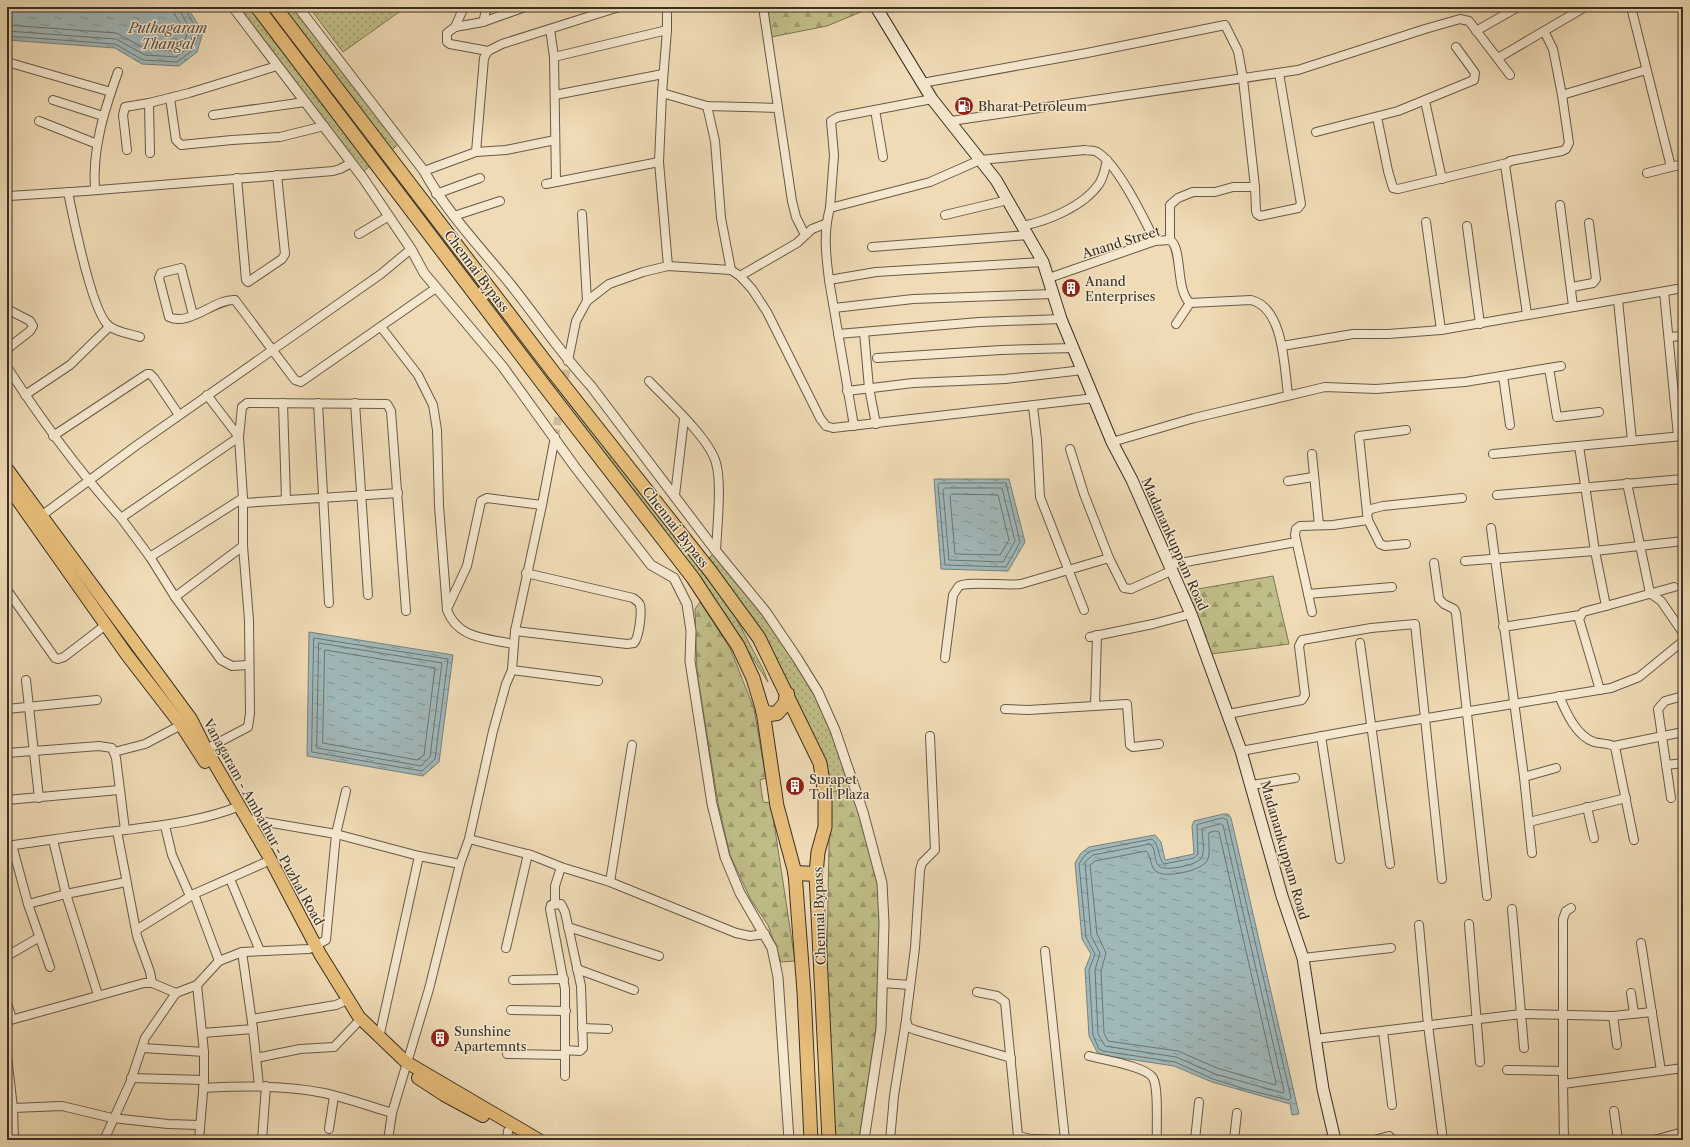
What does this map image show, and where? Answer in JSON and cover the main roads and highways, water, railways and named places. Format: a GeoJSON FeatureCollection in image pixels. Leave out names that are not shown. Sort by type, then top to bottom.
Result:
{"type":"FeatureCollection","features":[{"type":"Feature","properties":{"kind":"highway","name":"Chennai Bypass"},"geometry":{"type":"LineString","coordinates":[[257,7],[546,388],[693,578],[738,646],[753,678],[763,710],[777,806],[795,873],[804,992],[811,1140]]}},
{"type":"Feature","properties":{"kind":"highway","name":"Chennai Bypass"},"geometry":{"type":"LineString","coordinates":[[275,7],[554,373],[711,572],[759,638],[787,694],[820,763],[825,795],[825,827],[818,852],[816,874],[828,1140]]}},
{"type":"Feature","properties":{"kind":"highway"},"geometry":{"type":"LineString","coordinates":[[763,710],[770,714],[777,714],[785,704],[787,694]]}},
{"type":"Feature","properties":{"kind":"highway"},"geometry":{"type":"LineString","coordinates":[[795,873],[816,874]]}},
{"type":"Feature","properties":{"kind":"main road","name":"Madanankuppam Road"},"geometry":{"type":"LineString","coordinates":[[876,7],[932,99],[951,121],[996,180],[1043,262],[1061,319],[1112,442],[1132,480],[1191,614],[1241,751],[1252,785],[1282,896],[1303,958],[1323,1090],[1335,1140]]}},
{"type":"Feature","properties":{"kind":"main road","name":"Vanagaram - Ambathur - Puzhal Road"},"geometry":{"type":"LineString","coordinates":[[7,469],[38,519],[191,720],[238,807],[248,819],[312,948],[344,1002],[405,1065],[467,1103],[539,1140]]}},
{"type":"Feature","properties":{"kind":"main road"},"geometry":{"type":"LineString","coordinates":[[7,485],[38,519],[127,655],[181,725],[238,807],[264,863],[312,948]]}},
{"type":"Feature","properties":{"kind":"main road"},"geometry":{"type":"LineString","coordinates":[[344,1002],[356,1024],[405,1065]]}},
{"type":"Feature","properties":{"kind":"main road"},"geometry":{"type":"LineString","coordinates":[[467,1103],[508,1135],[523,1140]]}},
{"type":"Feature","properties":{"kind":"water","name":"Puthagaram Thangal"},"geometry":{"type":"Polygon","coordinates":[[[7,7],[187,7],[203,32],[197,52],[179,66],[142,64],[115,48],[7,40],[7,7]]]}},
{"type":"Feature","properties":{"kind":"water"},"geometry":{"type":"Polygon","coordinates":[[[934,479],[1009,479],[1025,542],[1008,571],[941,569],[934,479]]]}},
{"type":"Feature","properties":{"kind":"water"},"geometry":{"type":"Polygon","coordinates":[[[309,632],[453,655],[439,762],[423,776],[307,756],[309,632]]]}},
{"type":"Feature","properties":{"kind":"water"},"geometry":{"type":"Polygon","coordinates":[[[1228,814],[1231,818],[1299,1114],[1292,1115],[1290,1104],[1212,1082],[1174,1066],[1102,1055],[1097,1052],[1089,1036],[1085,969],[1091,954],[1082,939],[1075,863],[1081,853],[1089,847],[1155,835],[1161,842],[1165,860],[1194,854],[1192,826],[1194,821],[1228,814]]]}},
{"type":"Feature","properties":{"kind":"tunnel"},"geometry":{"type":"LineString","coordinates":[[555,437],[568,361]]}},
{"type":"Feature","properties":{"kind":"place","name":"Bharat Petroleum"},"geometry":{"type":"Point","coordinates":[964,106]}},
{"type":"Feature","properties":{"kind":"place","name":"Anand Enterprises"},"geometry":{"type":"Point","coordinates":[1071,288]}},
{"type":"Feature","properties":{"kind":"place","name":"Surapet Toll Plaza"},"geometry":{"type":"Point","coordinates":[795,786]}},
{"type":"Feature","properties":{"kind":"place","name":"Sunshine Apartemnts"},"geometry":{"type":"Point","coordinates":[440,1038]}}]}
